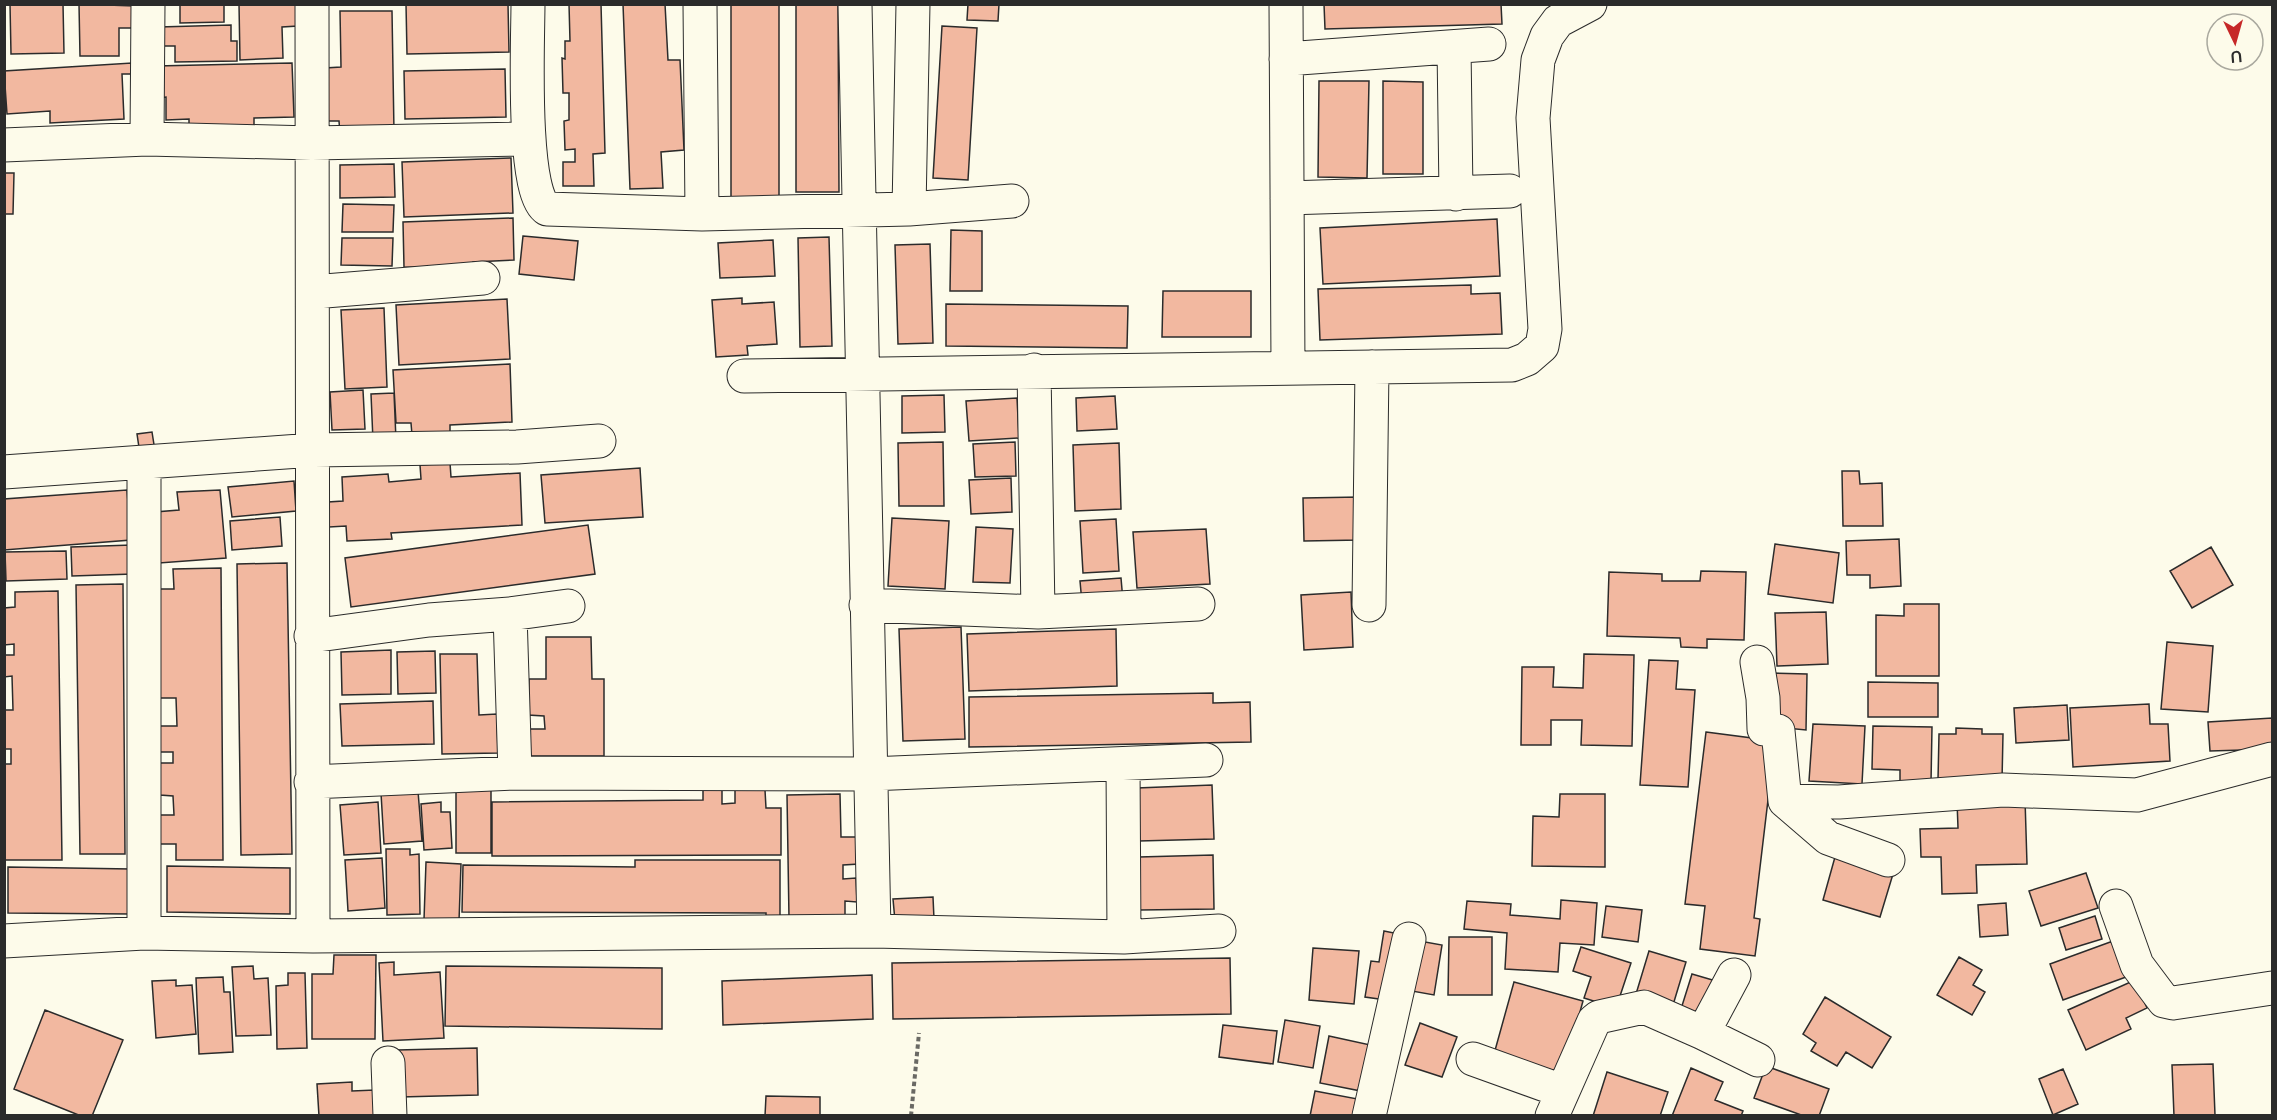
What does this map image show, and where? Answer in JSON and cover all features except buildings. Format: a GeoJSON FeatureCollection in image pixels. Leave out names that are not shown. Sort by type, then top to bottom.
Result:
{"type":"FeatureCollection","features":[{"type":"Feature","properties":{"kind":"street"},"geometry":{"type":"LineString","coordinates":[[147,139],[148,4]]}},
{"type":"Feature","properties":{"kind":"street"},"geometry":{"type":"LineString","coordinates":[[312,4],[314,450],[311,782],[313,936]]}},
{"type":"Feature","properties":{"kind":"street"},"geometry":{"type":"LineString","coordinates":[[528,4],[527,139],[538,201],[547,209],[702,214],[909,209],[1012,201]]}},
{"type":"Feature","properties":{"kind":"street"},"geometry":{"type":"LineString","coordinates":[[700,4],[702,214]]}},
{"type":"Feature","properties":{"kind":"street"},"geometry":{"type":"LineString","coordinates":[[855,4],[874,931]]}},
{"type":"Feature","properties":{"kind":"street"},"geometry":{"type":"LineString","coordinates":[[909,209],[913,4]]}},
{"type":"Feature","properties":{"kind":"street"},"geometry":{"type":"LineString","coordinates":[[1286,4],[1288,367]]}},
{"type":"Feature","properties":{"kind":"street"},"geometry":{"type":"LineString","coordinates":[[744,376],[1034,370],[1512,365],[1527,359],[1542,346],[1545,329],[1533,118],[1538,60],[1547,36],[1558,21],[1590,4]]}},
{"type":"Feature","properties":{"kind":"street"},"geometry":{"type":"LineString","coordinates":[[1286,59],[1489,44]]}},
{"type":"Feature","properties":{"kind":"street"},"geometry":{"type":"LineString","coordinates":[[1454,46],[1456,194]]}},
{"type":"Feature","properties":{"kind":"street"},"geometry":{"type":"LineString","coordinates":[[4,145],[147,139],[312,143],[527,139]]}},
{"type":"Feature","properties":{"kind":"street"},"geometry":{"type":"LineString","coordinates":[[1287,198],[1510,191]]}},
{"type":"Feature","properties":{"kind":"street"},"geometry":{"type":"LineString","coordinates":[[313,292],[483,278]]}},
{"type":"Feature","properties":{"kind":"street"},"geometry":{"type":"LineString","coordinates":[[1369,605],[1372,367]]}},
{"type":"Feature","properties":{"kind":"street"},"geometry":{"type":"LineString","coordinates":[[1034,370],[1038,612]]}},
{"type":"Feature","properties":{"kind":"street"},"geometry":{"type":"LineString","coordinates":[[4,472],[144,464],[314,450],[517,447],[599,441]]}},
{"type":"Feature","properties":{"kind":"street"},"geometry":{"type":"LineString","coordinates":[[144,464],[144,933]]}},
{"type":"Feature","properties":{"kind":"street"},"geometry":{"type":"LineString","coordinates":[[866,605],[1038,612],[1198,604]]}},
{"type":"Feature","properties":{"kind":"street"},"geometry":{"type":"LineString","coordinates":[[311,636],[429,620],[510,614],[568,606]]}},
{"type":"Feature","properties":{"kind":"street"},"geometry":{"type":"LineString","coordinates":[[510,614],[515,773]]}},
{"type":"Feature","properties":{"kind":"street"},"geometry":{"type":"LineString","coordinates":[[1757,662],[1763,698],[1764,729],[1778,731],[1785,801],[1828,838],[1888,860]]}},
{"type":"Feature","properties":{"kind":"street"},"geometry":{"type":"LineString","coordinates":[[1785,801],[1839,802],[2003,790],[2137,795],[2272,759]]}},
{"type":"Feature","properties":{"kind":"street"},"geometry":{"type":"LineString","coordinates":[[311,782],[515,773],[870,774],[1206,760]]}},
{"type":"Feature","properties":{"kind":"street"},"geometry":{"type":"LineString","coordinates":[[1123,764],[1124,937]]}},
{"type":"Feature","properties":{"kind":"street"},"geometry":{"type":"LineString","coordinates":[[2115,906],[2137,965],[2164,1001],[2173,1003],[2272,988]]}},
{"type":"Feature","properties":{"kind":"street"},"geometry":{"type":"LineString","coordinates":[[4,941],[144,933],[313,936],[874,931],[1124,937],[1219,930]]}},
{"type":"Feature","properties":{"kind":"street"},"geometry":{"type":"LineString","coordinates":[[1369,1116],[1409,939]]}},
{"type":"Feature","properties":{"kind":"street"},"geometry":{"type":"LineString","coordinates":[[1703,1033],[1734,975]]}},
{"type":"Feature","properties":{"kind":"street"},"geometry":{"type":"LineString","coordinates":[[1473,1059],[1557,1103],[1594,1022],[1599,1017],[1644,1007],[1758,1060]]}},
{"type":"Feature","properties":{"kind":"street"},"geometry":{"type":"LineString","coordinates":[[388,1063],[390,1116]]}},
{"type":"Feature","properties":{"kind":"path"},"geometry":{"type":"LineString","coordinates":[[911,1116],[919,1033]]}}]}
